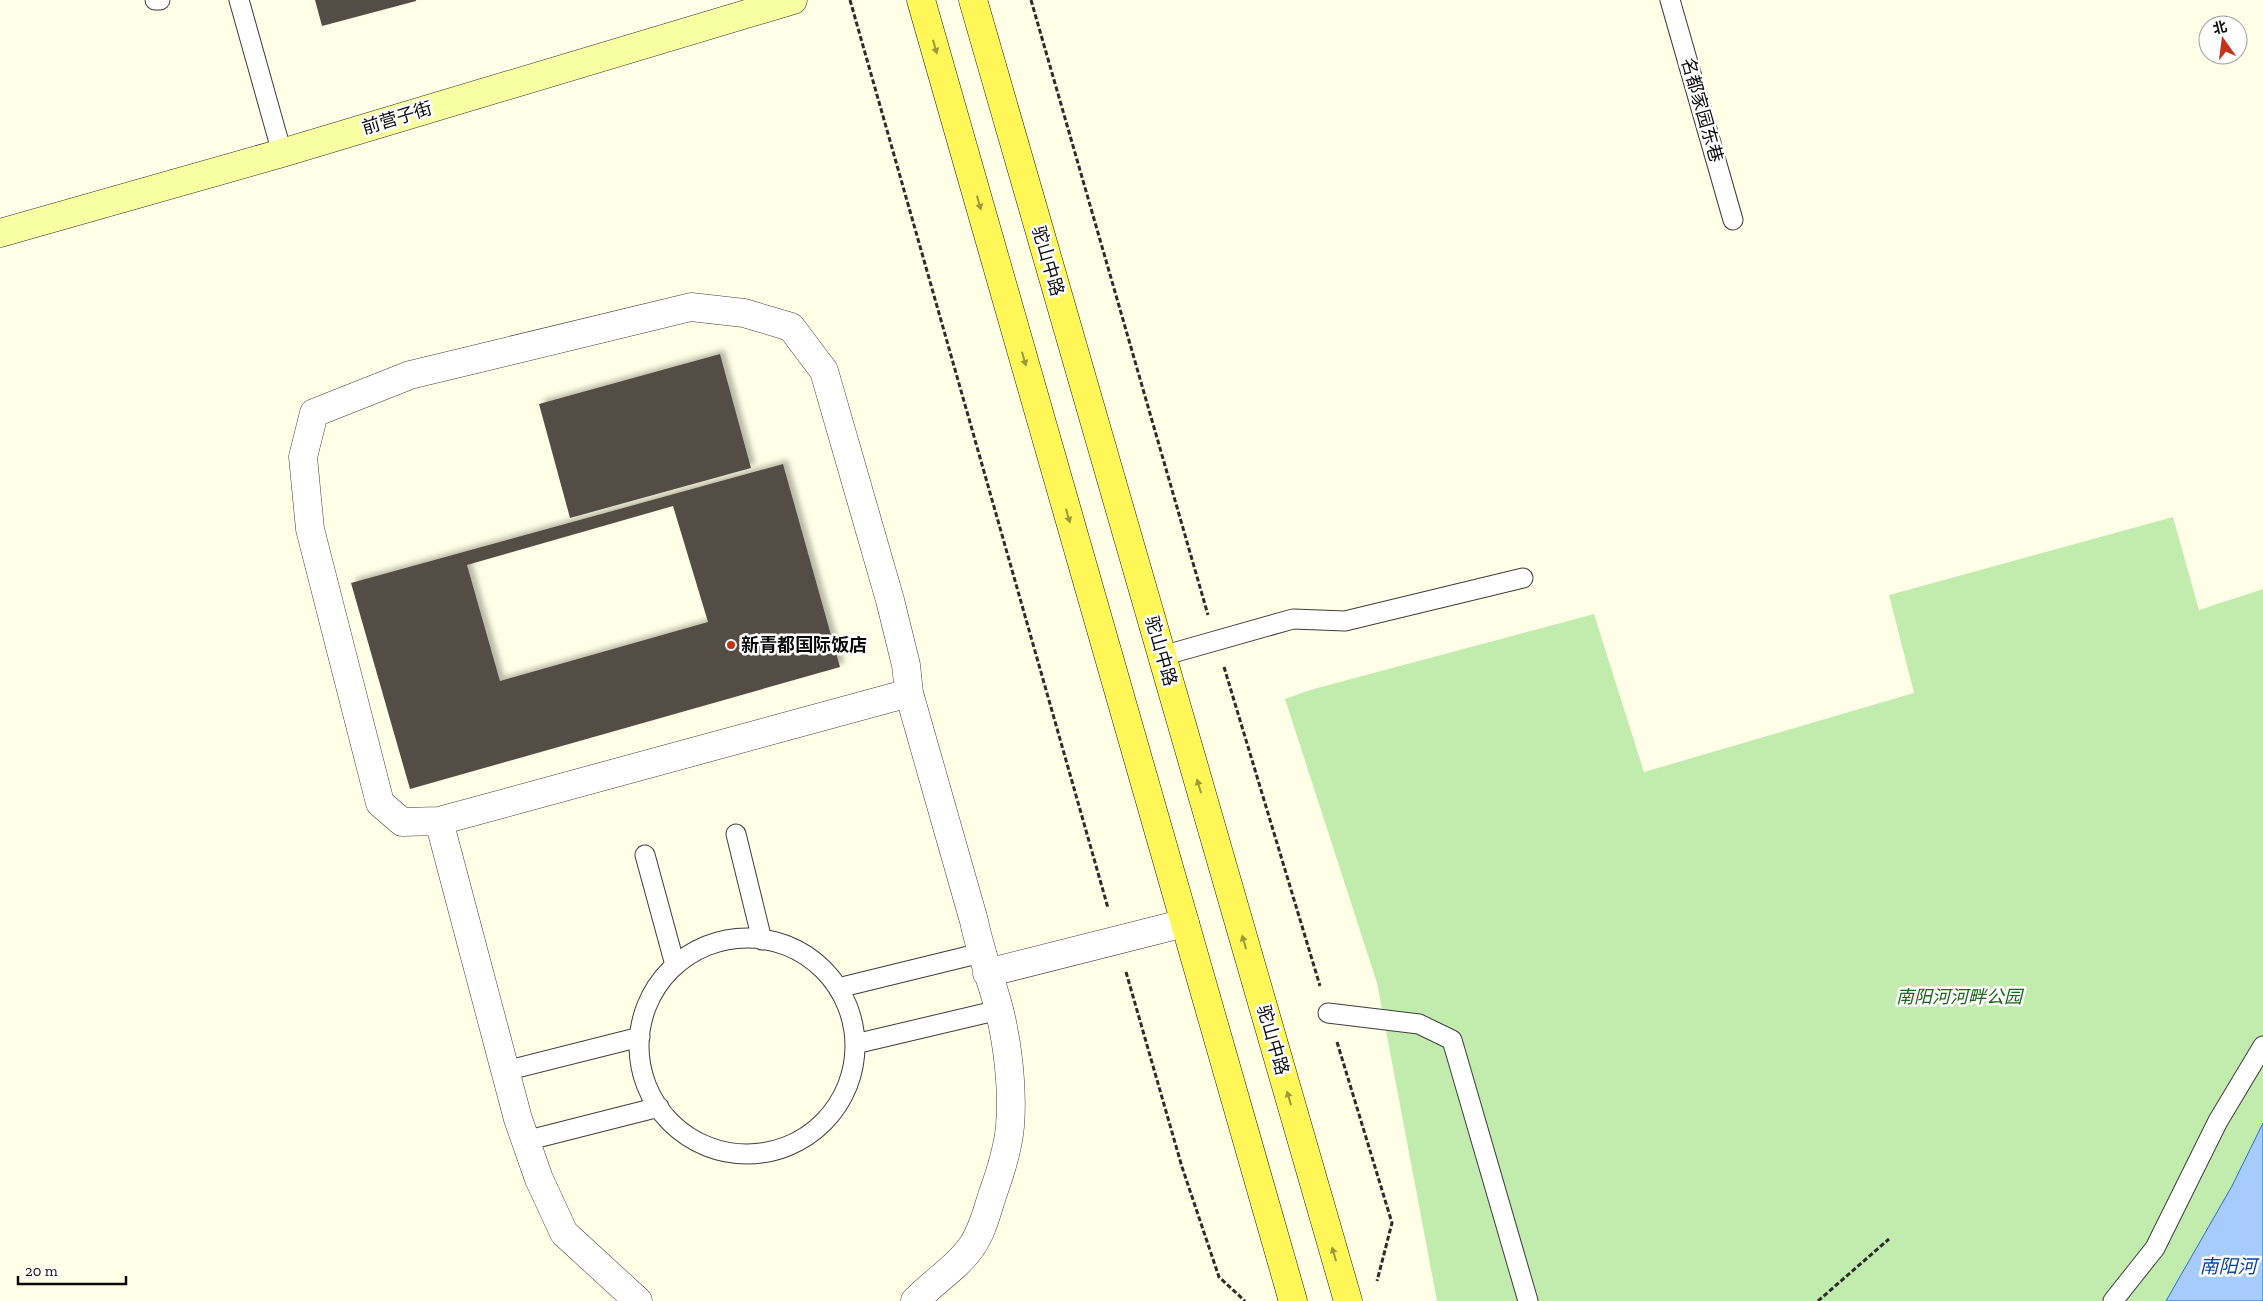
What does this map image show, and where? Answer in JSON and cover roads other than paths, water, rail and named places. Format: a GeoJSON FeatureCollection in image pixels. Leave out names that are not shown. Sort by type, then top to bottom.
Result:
{"type":"FeatureCollection","features":[{"type":"Feature","properties":{"kind":"main road"},"geometry":{"type":"LineString","coordinates":[[921,0],[1293,1301]]}},
{"type":"Feature","properties":{"kind":"main road","name":"驼山中路"},"geometry":{"type":"LineString","coordinates":[[973,0],[1348,1301]]}},
{"type":"Feature","properties":{"kind":"street","name":"前营子街"},"geometry":{"type":"LineString","coordinates":[[0,233],[282,152],[793,0]]}},
{"type":"Feature","properties":{"kind":"street"},"geometry":{"type":"LineString","coordinates":[[908,693],[439,821],[402,822],[380,803],[310,529],[303,457],[314,414],[410,375],[691,307],[744,313],[791,327],[824,371],[890,600],[906,666],[908,693],[999,1010],[1009,1079],[1010,1126],[1003,1167],[987,1216],[972,1246],[952,1268],[915,1301]]}},
{"type":"Feature","properties":{"kind":"street"},"geometry":{"type":"LineString","coordinates":[[439,821],[505,1071],[525,1141],[539,1179],[564,1233],[638,1301]]}},
{"type":"Feature","properties":{"kind":"street"},"geometry":{"type":"LineString","coordinates":[[984,963],[1117,940],[1185,923]]}},
{"type":"Feature","properties":{"kind":"lane"},"geometry":{"type":"LineString","coordinates":[[155,0],[160,0]]}},
{"type":"Feature","properties":{"kind":"lane"},"geometry":{"type":"LineString","coordinates":[[239,0],[282,152]]}},
{"type":"Feature","properties":{"kind":"lane","name":"名都家园东巷"},"geometry":{"type":"LineString","coordinates":[[1670,0],[1733,220]]}},
{"type":"Feature","properties":{"kind":"lane"},"geometry":{"type":"LineString","coordinates":[[1162,656],[1293,619],[1346,621],[1523,578]]}},
{"type":"Feature","properties":{"kind":"lane"},"geometry":{"type":"LineString","coordinates":[[736,834],[762,940]]}},
{"type":"Feature","properties":{"kind":"lane"},"geometry":{"type":"LineString","coordinates":[[645,855],[675,965]]}},
{"type":"Feature","properties":{"kind":"lane"},"geometry":{"type":"LineString","coordinates":[[738,938],[762,940],[771,940],[801,952],[827,972],[848,1007],[855,1031],[854,1064],[844,1095],[825,1122],[797,1143],[763,1154],[728,1153],[695,1141],[667,1120],[648,1090],[639,1057],[641,1022],[654,989],[675,965],[706,946],[738,938]]}},
{"type":"Feature","properties":{"kind":"lane"},"geometry":{"type":"LineString","coordinates":[[838,988],[984,963]]}},
{"type":"Feature","properties":{"kind":"lane"},"geometry":{"type":"LineString","coordinates":[[855,1044],[999,1010]]}},
{"type":"Feature","properties":{"kind":"lane"},"geometry":{"type":"LineString","coordinates":[[1328,1013],[1419,1024],[1452,1040],[1528,1301]]}},
{"type":"Feature","properties":{"kind":"lane"},"geometry":{"type":"LineString","coordinates":[[505,1071],[640,1037]]}},
{"type":"Feature","properties":{"kind":"lane"},"geometry":{"type":"LineString","coordinates":[[2114,1301],[2155,1248],[2218,1121],[2263,1046]]}},
{"type":"Feature","properties":{"kind":"lane"},"geometry":{"type":"LineString","coordinates":[[525,1141],[659,1107]]}},
{"type":"Feature","properties":{"kind":"water","name":"南阳河"},"geometry":{"type":"Polygon","coordinates":[[[2263,1123],[2263,1301],[2166,1301],[2232,1186],[2263,1123]]]}},
{"type":"Feature","properties":{"kind":"place","name":"新青都国际饭店"},"geometry":{"type":"Point","coordinates":[731,645]}},
{"type":"Feature","properties":{"kind":"park label","name":"南阳河河畔公园"},"geometry":{"type":"Point","coordinates":[1959,997]}}]}
